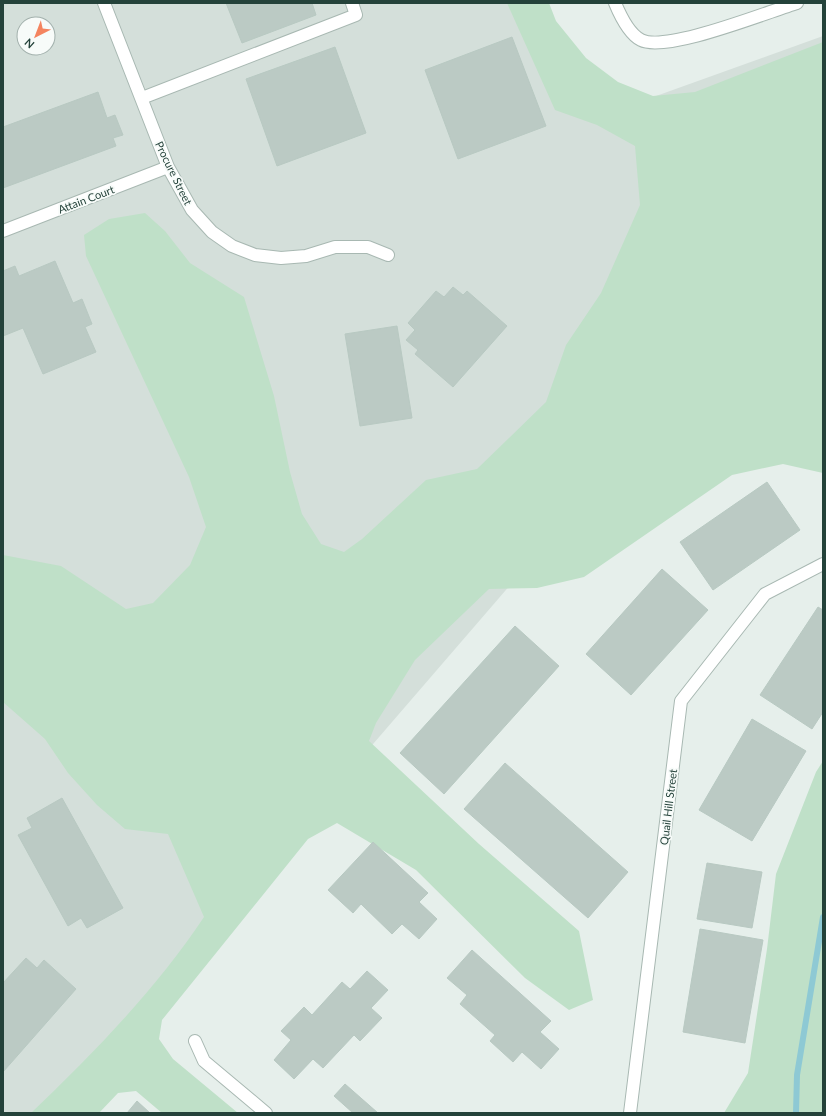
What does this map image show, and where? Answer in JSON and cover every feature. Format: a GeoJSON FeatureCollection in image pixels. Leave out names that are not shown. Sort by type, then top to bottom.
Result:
{"type":"FeatureCollection","features":[{"type":"Feature","properties":{"kind":"street","name":"Procure Street"},"geometry":{"type":"LineString","coordinates":[[104,3],[168,166],[192,210],[212,232],[232,246],[255,255],[281,258],[306,256],[335,247],[368,248],[388,255]]}},
{"type":"Feature","properties":{"kind":"street"},"geometry":{"type":"LineString","coordinates":[[142,98],[356,15],[352,3]]}},
{"type":"Feature","properties":{"kind":"street"},"geometry":{"type":"LineString","coordinates":[[615,3],[623,22],[641,40],[660,43],[683,39],[797,3]]}},
{"type":"Feature","properties":{"kind":"street","name":"Attain Court"},"geometry":{"type":"LineString","coordinates":[[3,231],[168,166]]}},
{"type":"Feature","properties":{"kind":"street","name":"Quail Hill Street"},"geometry":{"type":"LineString","coordinates":[[630,1113],[680,701],[766,594],[823,564]]}},
{"type":"Feature","properties":{"kind":"street"},"geometry":{"type":"LineString","coordinates":[[195,1041],[204,1061],[266,1113]]}},
{"type":"Feature","properties":{"kind":"shaded area"},"geometry":{"type":"Polygon","coordinates":[[[3,3],[543,3],[592,119],[823,36],[823,222],[55,1113],[3,1113],[3,3]]]}},
{"type":"Feature","properties":{"kind":"green space"},"geometry":{"type":"Polygon","coordinates":[[[507,3],[549,3],[556,21],[586,58],[618,82],[653,96],[695,92],[823,42],[823,473],[783,464],[732,475],[584,577],[537,588],[489,589],[415,660],[376,723],[369,741],[479,844],[579,931],[593,1000],[569,1010],[525,978],[416,870],[337,823],[308,839],[162,1020],[159,1039],[173,1059],[238,1113],[162,1113],[136,1091],[118,1093],[99,1113],[31,1113],[101,1044],[123,1020],[166,969],[204,917],[168,834],[125,829],[97,805],[68,773],[45,739],[3,702],[3,555],[61,566],[126,609],[153,603],[190,565],[206,527],[189,477],[86,256],[84,235],[109,219],[145,213],[165,231],[190,263],[244,297],[274,396],[290,472],[302,514],[321,544],[344,552],[362,539],[426,480],[477,469],[546,402],[566,345],[601,293],[640,205],[635,146],[597,125],[555,110],[507,3]]]}},
{"type":"Feature","properties":{"kind":"green space"},"geometry":{"type":"Polygon","coordinates":[[[823,761],[823,1113],[724,1113],[748,1073],[767,949],[776,874],[816,772],[823,761]]]}},
{"type":"Feature","properties":{"kind":"building"},"geometry":{"type":"Polygon","coordinates":[[[226,3],[312,3],[316,15],[242,43],[226,3]]]}},
{"type":"Feature","properties":{"kind":"building"},"geometry":{"type":"Polygon","coordinates":[[[512,37],[546,126],[458,159],[425,70],[512,37]]]}},
{"type":"Feature","properties":{"kind":"building"},"geometry":{"type":"Polygon","coordinates":[[[335,47],[366,133],[277,166],[246,79],[335,47]]]}},
{"type":"Feature","properties":{"kind":"building"},"geometry":{"type":"Polygon","coordinates":[[[98,92],[107,118],[115,115],[123,135],[113,138],[116,146],[3,188],[3,127],[98,92]]]}},
{"type":"Feature","properties":{"kind":"building"},"geometry":{"type":"Polygon","coordinates":[[[55,261],[73,303],[82,299],[92,324],[85,327],[96,352],[43,374],[23,328],[3,336],[3,271],[15,266],[19,276],[55,261]]]}},
{"type":"Feature","properties":{"kind":"building"},"geometry":{"type":"Polygon","coordinates":[[[453,287],[463,295],[467,291],[507,326],[453,387],[415,354],[418,350],[406,340],[415,330],[408,323],[436,291],[444,297],[453,287]]]}},
{"type":"Feature","properties":{"kind":"building"},"geometry":{"type":"Polygon","coordinates":[[[397,326],[412,418],[360,426],[345,334],[397,326]]]}},
{"type":"Feature","properties":{"kind":"building"},"geometry":{"type":"Polygon","coordinates":[[[767,482],[800,530],[713,590],[680,542],[767,482]]]}},
{"type":"Feature","properties":{"kind":"building"},"geometry":{"type":"Polygon","coordinates":[[[662,569],[708,610],[631,695],[586,654],[662,569]]]}},
{"type":"Feature","properties":{"kind":"building"},"geometry":{"type":"Polygon","coordinates":[[[818,607],[823,610],[823,712],[812,729],[760,695],[818,607]]]}},
{"type":"Feature","properties":{"kind":"building"},"geometry":{"type":"Polygon","coordinates":[[[515,626],[559,666],[444,794],[400,753],[515,626]]]}},
{"type":"Feature","properties":{"kind":"building"},"geometry":{"type":"Polygon","coordinates":[[[752,719],[806,751],[752,841],[699,810],[752,719]]]}},
{"type":"Feature","properties":{"kind":"building"},"geometry":{"type":"Polygon","coordinates":[[[505,763],[628,872],[588,918],[464,809],[505,763]]]}},
{"type":"Feature","properties":{"kind":"building"},"geometry":{"type":"Polygon","coordinates":[[[62,798],[123,908],[87,928],[81,918],[68,926],[18,835],[32,828],[27,818],[62,798]]]}},
{"type":"Feature","properties":{"kind":"building"},"geometry":{"type":"Polygon","coordinates":[[[373,842],[428,893],[419,902],[437,919],[419,939],[402,924],[392,934],[361,904],[353,913],[328,890],[373,842]]]}},
{"type":"Feature","properties":{"kind":"building"},"geometry":{"type":"Polygon","coordinates":[[[707,863],[762,872],[752,928],[697,919],[707,863]]]}},
{"type":"Feature","properties":{"kind":"building"},"geometry":{"type":"Polygon","coordinates":[[[700,929],[763,940],[745,1043],[683,1032],[700,929]]]}},
{"type":"Feature","properties":{"kind":"building"},"geometry":{"type":"Polygon","coordinates":[[[472,950],[551,1021],[540,1032],[559,1049],[541,1069],[522,1052],[513,1062],[490,1041],[495,1035],[460,1004],[467,995],[447,978],[472,950]]]}},
{"type":"Feature","properties":{"kind":"building"},"geometry":{"type":"Polygon","coordinates":[[[26,958],[37,968],[44,960],[76,989],[3,1072],[3,983],[26,958]]]}},
{"type":"Feature","properties":{"kind":"building"},"geometry":{"type":"Polygon","coordinates":[[[367,971],[388,990],[371,1008],[382,1018],[360,1041],[354,1035],[323,1068],[313,1059],[294,1079],[274,1060],[291,1040],[281,1031],[304,1007],[312,1015],[342,982],[350,989],[367,971]]]}},
{"type":"Feature","properties":{"kind":"building"},"geometry":{"type":"Polygon","coordinates":[[[345,1084],[378,1113],[353,1113],[334,1096],[345,1084]]]}},
{"type":"Feature","properties":{"kind":"building"},"geometry":{"type":"Polygon","coordinates":[[[137,1101],[150,1113],[127,1113],[137,1101]]]}},
{"type":"Feature","properties":{"kind":"waterway"},"geometry":{"type":"LineString","coordinates":[[796,1113],[797,1075],[823,917]]}}]}
